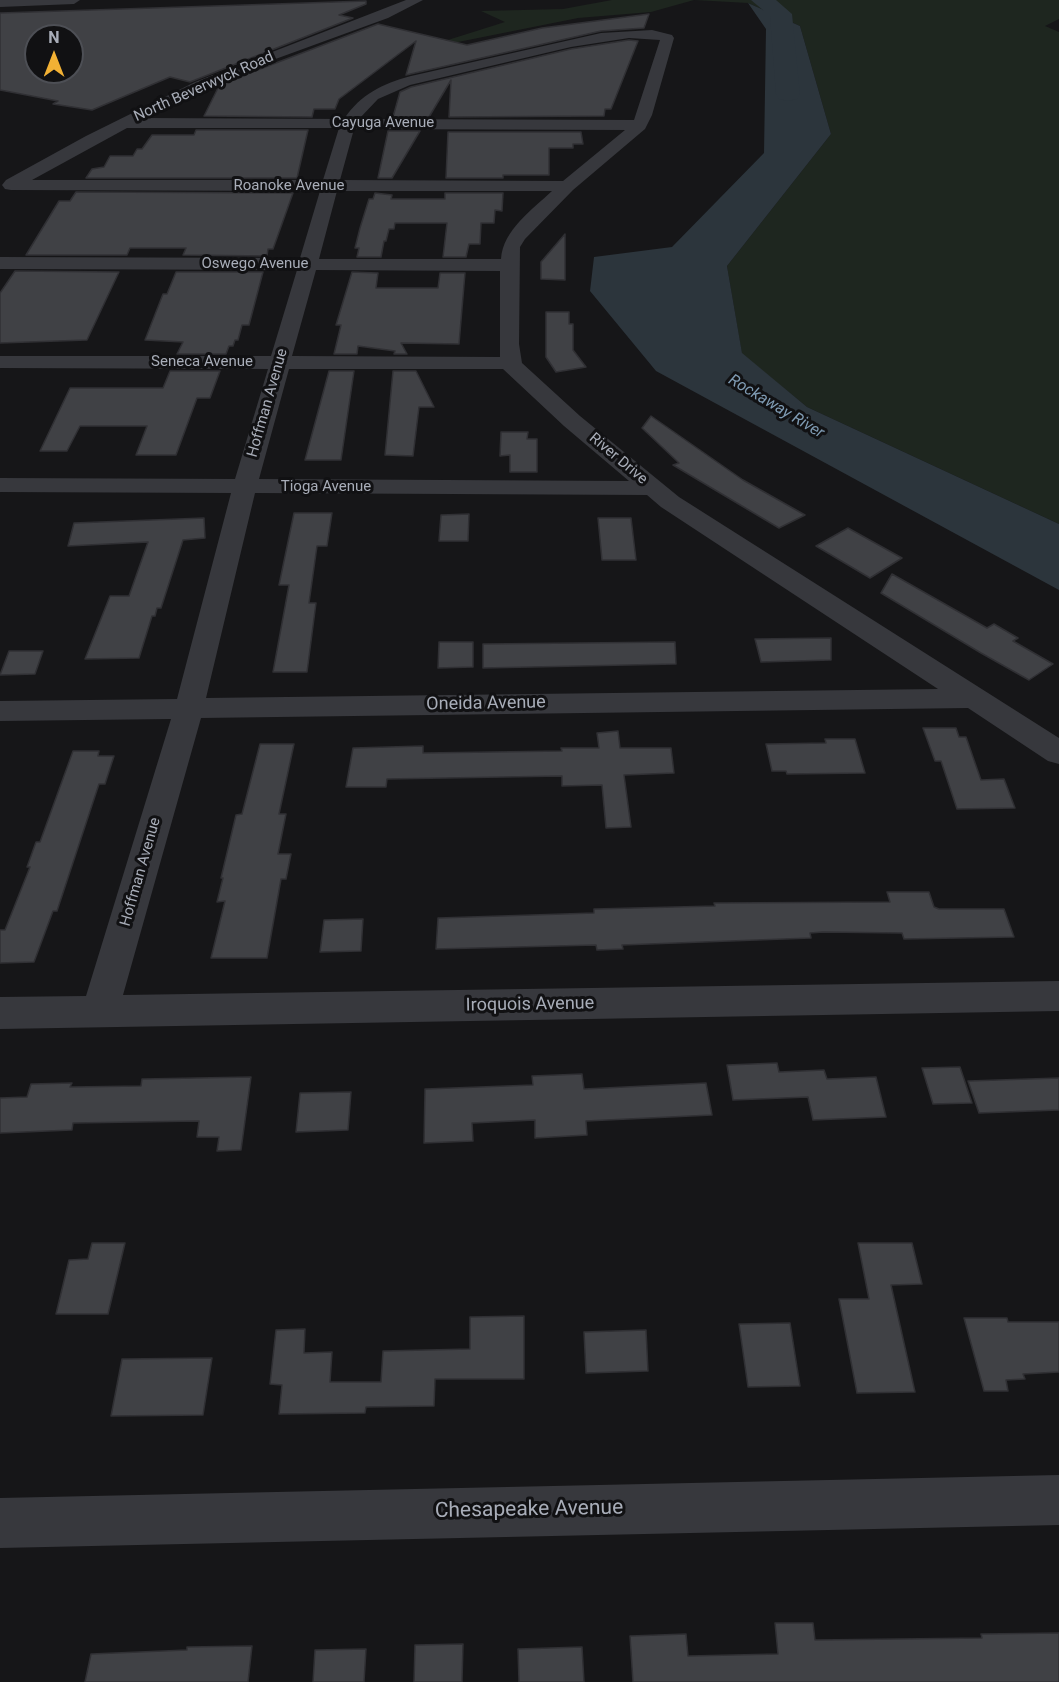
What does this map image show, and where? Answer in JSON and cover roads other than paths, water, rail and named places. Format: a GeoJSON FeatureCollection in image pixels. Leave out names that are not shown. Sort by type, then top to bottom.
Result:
{"type":"FeatureCollection","features":[{"type":"Feature","properties":{"kind":"street"},"geometry":{"type":"LineString","coordinates":[[0,3],[74,0]]}},
{"type":"Feature","properties":{"kind":"street","name":"North Beverwyck Road"},"geometry":{"type":"LineString","coordinates":[[6,188],[126,123],[224,75],[366,22],[411,0]]}},
{"type":"Feature","properties":{"kind":"street","name":"Hoffman Avenue"},"geometry":{"type":"LineString","coordinates":[[100,1011],[189,709],[245,486],[329,185],[353,113],[365,102],[386,89],[401,84],[581,41],[631,34],[656,34],[666,37],[645,115],[639,125]]}},
{"type":"Feature","properties":{"kind":"street","name":"Cayuga Avenue"},"geometry":{"type":"LineString","coordinates":[[126,123],[639,125]]}},
{"type":"Feature","properties":{"kind":"street"},"geometry":{"type":"LineString","coordinates":[[511,363],[509,344],[511,247],[517,236],[567,186],[639,125]]}},
{"type":"Feature","properties":{"kind":"street","name":"Roanoke Avenue"},"geometry":{"type":"LineString","coordinates":[[6,188],[329,185],[567,186]]}},
{"type":"Feature","properties":{"kind":"street","name":"Oswego Avenue"},"geometry":{"type":"LineString","coordinates":[[0,263],[510,266]]}},
{"type":"Feature","properties":{"kind":"street","name":"Seneca Avenue"},"geometry":{"type":"LineString","coordinates":[[0,362],[511,363]]}},
{"type":"Feature","properties":{"kind":"street","name":"River Drive"},"geometry":{"type":"LineString","coordinates":[[511,363],[572,421],[652,488],[690,515],[1059,753]]}},
{"type":"Feature","properties":{"kind":"street","name":"Tioga Avenue"},"geometry":{"type":"LineString","coordinates":[[0,485],[652,488]]}},
{"type":"Feature","properties":{"kind":"street","name":"Oneida Avenue"},"geometry":{"type":"LineString","coordinates":[[0,711],[972,698]]}},
{"type":"Feature","properties":{"kind":"street","name":"Iroquois Avenue"},"geometry":{"type":"LineString","coordinates":[[0,1013],[1059,996]]}},
{"type":"Feature","properties":{"kind":"street","name":"Chesapeake Avenue"},"geometry":{"type":"LineString","coordinates":[[0,1523],[1059,1500]]}},
{"type":"Feature","properties":{"kind":"water"},"geometry":{"type":"Polygon","coordinates":[[[748,3],[800,26],[831,134],[727,266],[742,353],[807,407],[1059,524],[1059,590],[656,371],[590,291],[594,257],[672,247],[764,153],[766,29],[748,3]]]}},
{"type":"Feature","properties":{"kind":"waterway","name":"Rockaway River"},"geometry":{"type":"LineString","coordinates":[[762,0],[781,14],[788,94]]}}]}
